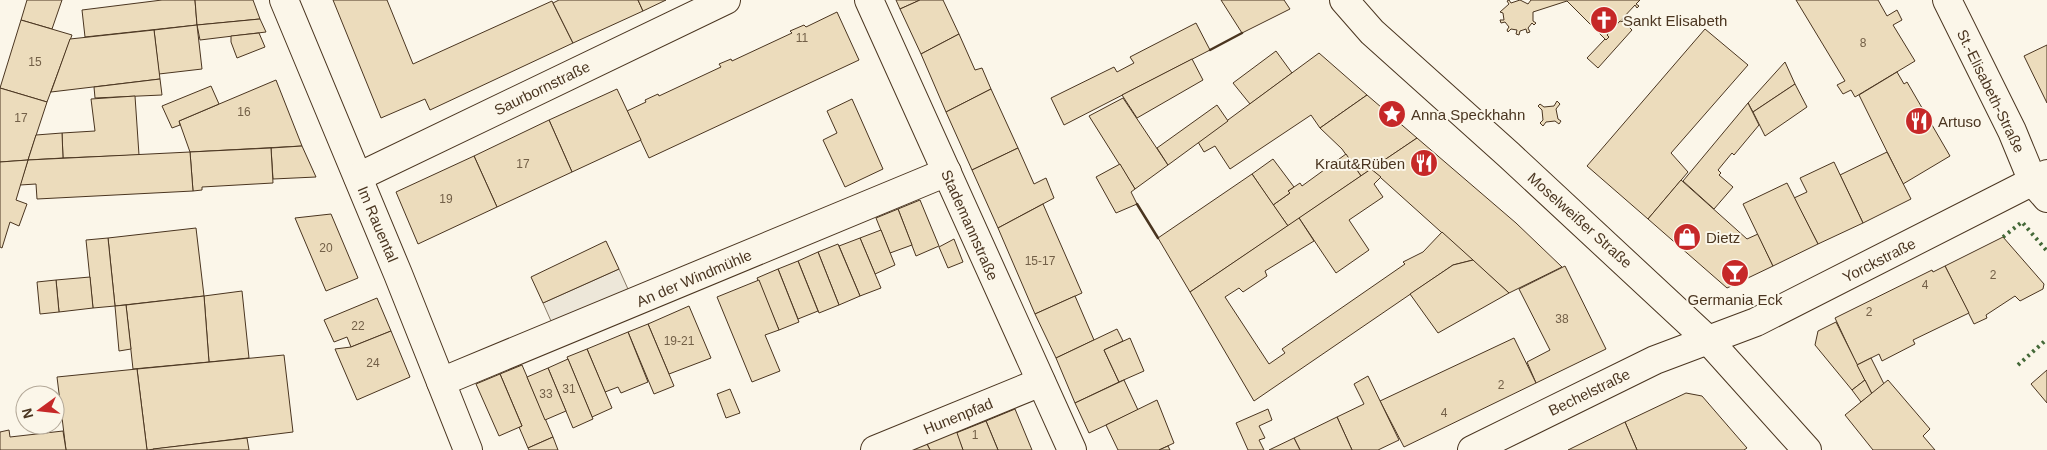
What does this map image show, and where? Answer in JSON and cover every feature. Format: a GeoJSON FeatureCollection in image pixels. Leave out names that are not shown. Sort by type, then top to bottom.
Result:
{"type":"FeatureCollection","features":[{"type":"Feature","properties":{"kind":"street","name":"Im Rauental"},"geometry":{"type":"LineString","coordinates":[[284,0],[358,176],[468,450]]}},
{"type":"Feature","properties":{"kind":"street","name":"Saurbornstraße"},"geometry":{"type":"LineString","coordinates":[[358,176],[726,0]]}},
{"type":"Feature","properties":{"kind":"street","name":"Stademannstraße"},"geometry":{"type":"LineString","coordinates":[[869,0],[1072,450]]}},
{"type":"Feature","properties":{"kind":"street","name":"Moselweißer Straße"},"geometry":{"type":"LineString","coordinates":[[1344,0],[1372,32],[1509,155],[1708,340],[1807,450]]}},
{"type":"Feature","properties":{"kind":"street","name":"St.-Elisabeth-Straße"},"geometry":{"type":"LineString","coordinates":[[1947,0],[2012,131],[2042,185]]}},
{"type":"Feature","properties":{"kind":"street","name":"An der Windmühle"},"geometry":{"type":"LineString","coordinates":[[441,382],[947,172]]}},
{"type":"Feature","properties":{"kind":"street","name":"Yorckstraße"},"geometry":{"type":"LineString","coordinates":[[1708,340],[1756,322],[2042,185]]}},
{"type":"Feature","properties":{"kind":"street","name":"Bechelstraße"},"geometry":{"type":"LineString","coordinates":[[1472,450],[1640,367],[1708,340]]}},
{"type":"Feature","properties":{"kind":"street","name":"Hunenpfad"},"geometry":{"type":"LineString","coordinates":[[875,450],[1041,382]]}},
{"type":"Feature","properties":{"kind":"shaded area"},"geometry":{"type":"Polygon","coordinates":[[[619,269],[632,298],[555,330],[543,303],[619,269]]]}},
{"type":"Feature","properties":{"kind":"building"},"geometry":{"type":"Polygon","coordinates":[[[27,0],[62,0],[52,29],[21,20],[27,0]]]}},
{"type":"Feature","properties":{"kind":"building"},"geometry":{"type":"Polygon","coordinates":[[[162,0],[195,0],[197,25],[85,37],[82,10],[162,0]]]}},
{"type":"Feature","properties":{"kind":"building"},"geometry":{"type":"Polygon","coordinates":[[[195,0],[253,0],[260,19],[197,25],[195,0]]]}},
{"type":"Feature","properties":{"kind":"building"},"geometry":{"type":"Polygon","coordinates":[[[333,0],[387,0],[413,64],[552,1],[573,43],[430,110],[425,99],[381,118],[333,0]]]}},
{"type":"Feature","properties":{"kind":"building"},"geometry":{"type":"Polygon","coordinates":[[[559,0],[638,0],[643,11],[573,43],[553,3],[559,0]]]}},
{"type":"Feature","properties":{"kind":"building"},"geometry":{"type":"Polygon","coordinates":[[[638,0],[666,0],[643,11],[638,0]]]}},
{"type":"Feature","properties":{"kind":"building"},"geometry":{"type":"Polygon","coordinates":[[[896,0],[920,0],[900,9],[896,0]]]}},
{"type":"Feature","properties":{"kind":"building"},"geometry":{"type":"Polygon","coordinates":[[[920,0],[943,0],[959,34],[921,54],[900,9],[920,0]]]}},
{"type":"Feature","properties":{"kind":"building"},"geometry":{"type":"Polygon","coordinates":[[[1221,0],[1284,0],[1290,9],[1242,33],[1221,0]]]}},
{"type":"Feature","properties":{"kind":"building","name":"Sankt Elisabeth"},"geometry":{"type":"Polygon","coordinates":[[[1509,0],[1511,3],[1520,0],[1528,4],[1531,0],[1640,0],[1636,4],[1639,6],[1637,8],[1635,5],[1622,19],[1624,22],[1622,24],[1620,21],[1607,35],[1609,37],[1606,40],[1567,1],[1533,12],[1533,21],[1536,23],[1534,25],[1532,23],[1528,28],[1530,32],[1527,33],[1526,29],[1520,31],[1519,35],[1516,34],[1517,30],[1511,29],[1508,32],[1509,27],[1505,22],[1501,23],[1500,20],[1504,20],[1503,13],[1500,12],[1509,4],[1507,1],[1509,0]]]}},
{"type":"Feature","properties":{"kind":"building"},"geometry":{"type":"Polygon","coordinates":[[[1796,0],[1878,0],[1887,16],[1897,10],[1902,20],[1893,25],[1915,61],[1855,97],[1851,90],[1843,94],[1837,85],[1845,81],[1796,0]]]}},
{"type":"Feature","properties":{"kind":"building"},"geometry":{"type":"Polygon","coordinates":[[[837,12],[859,60],[649,158],[627,111],[646,102],[645,100],[658,94],[659,96],[721,67],[719,64],[731,59],[732,61],[792,33],[790,31],[804,25],[806,27],[837,12]]]}},
{"type":"Feature","properties":{"kind":"building"},"geometry":{"type":"Polygon","coordinates":[[[260,19],[266,32],[200,40],[197,25],[260,19]]]}},
{"type":"Feature","properties":{"kind":"building"},"geometry":{"type":"Polygon","coordinates":[[[21,20],[72,35],[47,102],[0,88],[21,20]]]}},
{"type":"Feature","properties":{"kind":"building"},"geometry":{"type":"Polygon","coordinates":[[[1620,21],[1624,22],[1632,30],[1598,68],[1587,58],[1609,37],[1607,35],[1620,21]]]}},
{"type":"Feature","properties":{"kind":"building"},"geometry":{"type":"Polygon","coordinates":[[[1196,23],[1210,50],[1064,125],[1051,98],[1114,67],[1117,72],[1134,63],[1130,57],[1196,23]]]}},
{"type":"Feature","properties":{"kind":"building"},"geometry":{"type":"Polygon","coordinates":[[[197,25],[202,69],[159,74],[154,30],[197,25]]]}},
{"type":"Feature","properties":{"kind":"building"},"geometry":{"type":"Polygon","coordinates":[[[1705,29],[1748,65],[1671,153],[1688,172],[1648,219],[1587,166],[1705,29]]]}},
{"type":"Feature","properties":{"kind":"building"},"geometry":{"type":"Polygon","coordinates":[[[154,30],[160,79],[51,92],[70,39],[154,30]]]}},
{"type":"Feature","properties":{"kind":"building"},"geometry":{"type":"Polygon","coordinates":[[[259,33],[265,47],[237,58],[231,42],[231,36],[259,33]]]}},
{"type":"Feature","properties":{"kind":"building"},"geometry":{"type":"Polygon","coordinates":[[[959,34],[975,70],[982,68],[991,89],[946,112],[921,54],[959,34]]]}},
{"type":"Feature","properties":{"kind":"building"},"geometry":{"type":"Polygon","coordinates":[[[2047,45],[2047,103],[2024,56],[2047,45]]]}},
{"type":"Feature","properties":{"kind":"building"},"geometry":{"type":"Polygon","coordinates":[[[1276,51],[1292,73],[1250,104],[1233,83],[1276,51]]]}},
{"type":"Feature","properties":{"kind":"building"},"geometry":{"type":"Polygon","coordinates":[[[1319,53],[1367,95],[1320,128],[1311,115],[1230,169],[1215,146],[1204,152],[1198,142],[1319,53]]]}},
{"type":"Feature","properties":{"kind":"building"},"geometry":{"type":"Polygon","coordinates":[[[1192,59],[1203,80],[1137,118],[1122,95],[1192,59]]]}},
{"type":"Feature","properties":{"kind":"building"},"geometry":{"type":"Polygon","coordinates":[[[1785,62],[1795,84],[1753,112],[1748,103],[1785,62]]]}},
{"type":"Feature","properties":{"kind":"building"},"geometry":{"type":"Polygon","coordinates":[[[1897,72],[1904,84],[1907,82],[1950,156],[1903,184],[1859,95],[1897,72]]]}},
{"type":"Feature","properties":{"kind":"building"},"geometry":{"type":"Polygon","coordinates":[[[160,79],[162,95],[95,98],[94,87],[160,79]]]}},
{"type":"Feature","properties":{"kind":"building"},"geometry":{"type":"Polygon","coordinates":[[[276,80],[302,146],[190,152],[179,121],[276,80]]]}},
{"type":"Feature","properties":{"kind":"building"},"geometry":{"type":"Polygon","coordinates":[[[1795,84],[1807,107],[1765,136],[1753,112],[1795,84]]]}},
{"type":"Feature","properties":{"kind":"building"},"geometry":{"type":"Polygon","coordinates":[[[211,86],[219,104],[179,121],[180,125],[172,128],[162,106],[211,86]]]}},
{"type":"Feature","properties":{"kind":"building"},"geometry":{"type":"Polygon","coordinates":[[[0,88],[47,102],[28,160],[0,162],[0,88]]]}},
{"type":"Feature","properties":{"kind":"building"},"geometry":{"type":"Polygon","coordinates":[[[617,89],[641,140],[572,172],[549,120],[617,89]]]}},
{"type":"Feature","properties":{"kind":"building"},"geometry":{"type":"Polygon","coordinates":[[[991,89],[1018,148],[972,170],[946,112],[991,89]]]}},
{"type":"Feature","properties":{"kind":"building"},"geometry":{"type":"Polygon","coordinates":[[[1367,95],[1417,138],[1361,176],[1342,149],[1320,128],[1367,95]]]}},
{"type":"Feature","properties":{"kind":"building"},"geometry":{"type":"Polygon","coordinates":[[[135,96],[139,155],[63,158],[62,133],[95,131],[91,99],[135,96]]]}},
{"type":"Feature","properties":{"kind":"building"},"geometry":{"type":"Polygon","coordinates":[[[1123,98],[1168,165],[1135,189],[1089,116],[1123,98]]]}},
{"type":"Feature","properties":{"kind":"building"},"geometry":{"type":"Polygon","coordinates":[[[852,99],[883,169],[845,187],[823,140],[837,133],[827,111],[852,99]]]}},
{"type":"Feature","properties":{"kind":"building"},"geometry":{"type":"Polygon","coordinates":[[[1557,101],[1560,104],[1556,109],[1558,119],[1561,121],[1559,124],[1555,121],[1546,122],[1543,126],[1540,123],[1543,120],[1542,110],[1538,106],[1540,104],[1544,107],[1554,106],[1557,101]]]}},
{"type":"Feature","properties":{"kind":"building"},"geometry":{"type":"Polygon","coordinates":[[[1748,103],[1759,125],[1734,155],[1732,153],[1718,170],[1721,173],[1719,175],[1733,187],[1714,209],[1683,181],[1748,103]]]}},
{"type":"Feature","properties":{"kind":"building"},"geometry":{"type":"Polygon","coordinates":[[[1217,105],[1228,121],[1168,165],[1157,148],[1217,105]]]}},
{"type":"Feature","properties":{"kind":"building"},"geometry":{"type":"Polygon","coordinates":[[[549,120],[572,172],[497,207],[474,156],[549,120]]]}},
{"type":"Feature","properties":{"kind":"building"},"geometry":{"type":"Polygon","coordinates":[[[62,133],[63,158],[28,160],[36,135],[62,133]]]}},
{"type":"Feature","properties":{"kind":"building"},"geometry":{"type":"Polygon","coordinates":[[[1417,138],[1516,223],[1562,267],[1509,293],[1371,169],[1417,138]]]}},
{"type":"Feature","properties":{"kind":"building"},"geometry":{"type":"Polygon","coordinates":[[[302,146],[316,177],[273,179],[271,148],[302,146]]]}},
{"type":"Feature","properties":{"kind":"building"},"geometry":{"type":"Polygon","coordinates":[[[271,148],[273,183],[202,187],[202,190],[193,191],[190,152],[271,148]]]}},
{"type":"Feature","properties":{"kind":"building"},"geometry":{"type":"Polygon","coordinates":[[[1018,148],[1034,184],[1046,178],[1054,198],[998,228],[972,170],[1018,148]]]}},
{"type":"Feature","properties":{"kind":"building"},"geometry":{"type":"Polygon","coordinates":[[[190,152],[193,191],[37,199],[36,184],[20,185],[28,160],[190,152]]]}},
{"type":"Feature","properties":{"kind":"building"},"geometry":{"type":"Polygon","coordinates":[[[1887,152],[1911,199],[1863,223],[1840,175],[1887,152]]]}},
{"type":"Feature","properties":{"kind":"building"},"geometry":{"type":"Polygon","coordinates":[[[1346,154],[1361,176],[1288,226],[1273,205],[1290,193],[1288,191],[1300,183],[1302,186],[1346,154]]]}},
{"type":"Feature","properties":{"kind":"building"},"geometry":{"type":"Polygon","coordinates":[[[474,156],[497,207],[418,244],[396,192],[474,156]]]}},
{"type":"Feature","properties":{"kind":"building"},"geometry":{"type":"Polygon","coordinates":[[[1273,159],[1294,187],[1288,191],[1290,193],[1273,205],[1252,174],[1273,159]]]}},
{"type":"Feature","properties":{"kind":"building"},"geometry":{"type":"Polygon","coordinates":[[[28,160],[16,200],[27,204],[19,226],[10,222],[2,248],[0,247],[0,162],[28,160]]]}},
{"type":"Feature","properties":{"kind":"building"},"geometry":{"type":"Polygon","coordinates":[[[1834,162],[1863,223],[1818,244],[1794,198],[1807,192],[1800,178],[1834,162]]]}},
{"type":"Feature","properties":{"kind":"building"},"geometry":{"type":"Polygon","coordinates":[[[1120,164],[1135,189],[1131,192],[1137,204],[1116,213],[1096,177],[1120,164]]]}},
{"type":"Feature","properties":{"kind":"building"},"geometry":{"type":"Polygon","coordinates":[[[1371,169],[1381,177],[1374,184],[1383,197],[1349,220],[1369,250],[1336,273],[1299,218],[1371,169]]]}},
{"type":"Feature","properties":{"kind":"building"},"geometry":{"type":"Polygon","coordinates":[[[1252,174],[1288,226],[1190,292],[1158,238],[1252,174]]]}},
{"type":"Feature","properties":{"kind":"building"},"geometry":{"type":"Polygon","coordinates":[[[1681,180],[1747,239],[1758,234],[1773,266],[1727,288],[1648,219],[1681,180]]]}},
{"type":"Feature","properties":{"kind":"building"},"geometry":{"type":"Polygon","coordinates":[[[1787,183],[1818,244],[1773,266],[1743,204],[1787,183]]]}},
{"type":"Feature","properties":{"kind":"building"},"geometry":{"type":"Polygon","coordinates":[[[920,200],[939,246],[916,256],[898,209],[920,200]]]}},
{"type":"Feature","properties":{"kind":"building"},"geometry":{"type":"Polygon","coordinates":[[[1043,204],[1082,293],[1035,314],[998,228],[1043,204]]]}},
{"type":"Feature","properties":{"kind":"building"},"geometry":{"type":"Polygon","coordinates":[[[898,209],[912,245],[890,253],[876,218],[898,209]]]}},
{"type":"Feature","properties":{"kind":"building"},"geometry":{"type":"Polygon","coordinates":[[[331,214],[358,278],[326,291],[295,218],[331,214]]]}},
{"type":"Feature","properties":{"kind":"building"},"geometry":{"type":"Polygon","coordinates":[[[1299,218],[1314,241],[1265,271],[1267,276],[1243,292],[1239,288],[1225,297],[1269,364],[1285,353],[1282,349],[1405,264],[1403,262],[1423,252],[1442,232],[1473,260],[1453,265],[1254,401],[1190,292],[1299,218]]]}},
{"type":"Feature","properties":{"kind":"building"},"geometry":{"type":"Polygon","coordinates":[[[196,228],[204,296],[115,306],[108,238],[196,228]]]}},
{"type":"Feature","properties":{"kind":"building"},"geometry":{"type":"Polygon","coordinates":[[[881,230],[895,265],[875,274],[860,238],[881,230]]]}},
{"type":"Feature","properties":{"kind":"building"},"geometry":{"type":"Polygon","coordinates":[[[2003,237],[2044,284],[2043,289],[2020,301],[2015,296],[1986,315],[1987,318],[1974,324],[1945,266],[2003,237]]]}},
{"type":"Feature","properties":{"kind":"building"},"geometry":{"type":"Polygon","coordinates":[[[108,238],[115,306],[93,308],[86,240],[108,238]]]}},
{"type":"Feature","properties":{"kind":"building"},"geometry":{"type":"Polygon","coordinates":[[[860,238],[881,288],[860,296],[839,246],[860,238]]]}},
{"type":"Feature","properties":{"kind":"building"},"geometry":{"type":"Polygon","coordinates":[[[954,239],[963,262],[948,268],[939,247],[954,239]]]}},
{"type":"Feature","properties":{"kind":"building"},"geometry":{"type":"Polygon","coordinates":[[[606,241],[619,269],[543,303],[531,277],[606,241]]]}},
{"type":"Feature","properties":{"kind":"building"},"geometry":{"type":"Polygon","coordinates":[[[838,244],[860,296],[839,305],[818,252],[838,244]]]}},
{"type":"Feature","properties":{"kind":"building"},"geometry":{"type":"Polygon","coordinates":[[[818,252],[839,305],[819,313],[798,261],[818,252]]]}},
{"type":"Feature","properties":{"kind":"building"},"geometry":{"type":"Polygon","coordinates":[[[1473,260],[1509,293],[1438,333],[1410,294],[1453,265],[1473,260]]]}},
{"type":"Feature","properties":{"kind":"building"},"geometry":{"type":"Polygon","coordinates":[[[798,261],[818,311],[798,319],[778,269],[798,261]]]}},
{"type":"Feature","properties":{"kind":"building"},"geometry":{"type":"Polygon","coordinates":[[[1565,266],[1606,349],[1536,383],[1527,362],[1550,350],[1519,289],[1565,266]]]}},
{"type":"Feature","properties":{"kind":"building"},"geometry":{"type":"Polygon","coordinates":[[[1945,266],[1969,313],[1913,340],[1915,344],[1882,361],[1879,354],[1857,365],[1835,318],[1932,270],[1933,272],[1945,266]]]}},
{"type":"Feature","properties":{"kind":"building"},"geometry":{"type":"Polygon","coordinates":[[[778,269],[799,322],[779,330],[757,278],[778,269]]]}},
{"type":"Feature","properties":{"kind":"building"},"geometry":{"type":"Polygon","coordinates":[[[90,277],[93,308],[59,312],[56,280],[90,277]]]}},
{"type":"Feature","properties":{"kind":"building"},"geometry":{"type":"Polygon","coordinates":[[[56,280],[59,312],[40,314],[37,282],[56,280]]]}},
{"type":"Feature","properties":{"kind":"building"},"geometry":{"type":"Polygon","coordinates":[[[759,280],[779,330],[765,335],[780,371],[752,382],[717,297],[759,280]]]}},
{"type":"Feature","properties":{"kind":"building"},"geometry":{"type":"Polygon","coordinates":[[[242,291],[249,358],[209,362],[204,296],[242,291]]]}},
{"type":"Feature","properties":{"kind":"building"},"geometry":{"type":"Polygon","coordinates":[[[204,296],[209,362],[133,369],[126,305],[204,296]]]}},
{"type":"Feature","properties":{"kind":"building"},"geometry":{"type":"Polygon","coordinates":[[[1075,296],[1094,340],[1056,358],[1035,314],[1075,296]]]}},
{"type":"Feature","properties":{"kind":"building"},"geometry":{"type":"Polygon","coordinates":[[[377,298],[391,331],[351,347],[347,337],[334,342],[324,320],[377,298]]]}},
{"type":"Feature","properties":{"kind":"building"},"geometry":{"type":"Polygon","coordinates":[[[126,305],[131,349],[119,351],[115,306],[126,305]]]}},
{"type":"Feature","properties":{"kind":"building"},"geometry":{"type":"Polygon","coordinates":[[[689,306],[711,358],[669,374],[648,324],[689,306]]]}},
{"type":"Feature","properties":{"kind":"building"},"geometry":{"type":"Polygon","coordinates":[[[1836,322],[1865,380],[1852,390],[1815,345],[1818,331],[1836,322]]]}},
{"type":"Feature","properties":{"kind":"building"},"geometry":{"type":"Polygon","coordinates":[[[648,324],[674,386],[654,394],[628,332],[648,324]]]}},
{"type":"Feature","properties":{"kind":"building"},"geometry":{"type":"Polygon","coordinates":[[[1117,329],[1123,341],[1104,350],[1119,382],[1075,403],[1056,358],[1117,329]]]}},
{"type":"Feature","properties":{"kind":"building"},"geometry":{"type":"Polygon","coordinates":[[[391,331],[410,377],[357,400],[335,349],[351,347],[391,331]]]}},
{"type":"Feature","properties":{"kind":"building"},"geometry":{"type":"Polygon","coordinates":[[[628,332],[648,382],[621,393],[618,387],[605,392],[587,349],[628,332]]]}},
{"type":"Feature","properties":{"kind":"building"},"geometry":{"type":"Polygon","coordinates":[[[1130,338],[1144,371],[1119,382],[1104,350],[1130,338]]]}},
{"type":"Feature","properties":{"kind":"building"},"geometry":{"type":"Polygon","coordinates":[[[1514,338],[1536,383],[1404,447],[1380,401],[1514,338]]]}},
{"type":"Feature","properties":{"kind":"building"},"geometry":{"type":"Polygon","coordinates":[[[587,349],[612,408],[592,417],[567,357],[587,349]]]}},
{"type":"Feature","properties":{"kind":"building"},"geometry":{"type":"Polygon","coordinates":[[[284,355],[293,432],[147,450],[137,369],[284,355]]]}},
{"type":"Feature","properties":{"kind":"building"},"geometry":{"type":"Polygon","coordinates":[[[1871,358],[1884,384],[1872,394],[1857,365],[1871,358]]]}},
{"type":"Feature","properties":{"kind":"building"},"geometry":{"type":"Polygon","coordinates":[[[568,359],[593,419],[573,428],[548,368],[568,359]]]}},
{"type":"Feature","properties":{"kind":"building"},"geometry":{"type":"Polygon","coordinates":[[[522,365],[553,437],[528,448],[519,427],[522,426],[500,374],[522,365]]]}},
{"type":"Feature","properties":{"kind":"building"},"geometry":{"type":"Polygon","coordinates":[[[548,368],[566,411],[545,420],[527,377],[548,368]]]}},
{"type":"Feature","properties":{"kind":"building"},"geometry":{"type":"Polygon","coordinates":[[[137,369],[147,450],[66,450],[64,435],[65,385],[58,385],[57,377],[137,369]]]}},
{"type":"Feature","properties":{"kind":"building"},"geometry":{"type":"Polygon","coordinates":[[[2047,370],[2047,403],[2031,384],[2047,370]]]}},
{"type":"Feature","properties":{"kind":"building"},"geometry":{"type":"Polygon","coordinates":[[[500,374],[522,426],[499,436],[476,384],[500,374]]]}},
{"type":"Feature","properties":{"kind":"building"},"geometry":{"type":"Polygon","coordinates":[[[1368,376],[1399,440],[1378,450],[1352,450],[1337,417],[1364,404],[1354,384],[1368,376]]]}},
{"type":"Feature","properties":{"kind":"building"},"geometry":{"type":"Polygon","coordinates":[[[1124,380],[1138,410],[1089,433],[1075,403],[1124,380]]]}},
{"type":"Feature","properties":{"kind":"building"},"geometry":{"type":"Polygon","coordinates":[[[1865,380],[1872,394],[1861,402],[1852,390],[1865,380]]]}},
{"type":"Feature","properties":{"kind":"building"},"geometry":{"type":"Polygon","coordinates":[[[1888,380],[1930,429],[1923,436],[1935,450],[1873,450],[1845,415],[1888,380]]]}},
{"type":"Feature","properties":{"kind":"building"},"geometry":{"type":"Polygon","coordinates":[[[730,389],[740,413],[726,418],[717,394],[730,389]]]}},
{"type":"Feature","properties":{"kind":"building"},"geometry":{"type":"Polygon","coordinates":[[[1686,393],[1702,396],[1747,448],[1744,450],[1637,450],[1625,422],[1686,393]]]}},
{"type":"Feature","properties":{"kind":"building"},"geometry":{"type":"Polygon","coordinates":[[[1157,400],[1174,443],[1159,450],[1118,450],[1106,425],[1157,400]]]}},
{"type":"Feature","properties":{"kind":"building"},"geometry":{"type":"Polygon","coordinates":[[[1015,409],[1032,450],[998,450],[986,421],[1015,409]]]}},
{"type":"Feature","properties":{"kind":"building"},"geometry":{"type":"Polygon","coordinates":[[[1268,409],[1272,420],[1259,426],[1265,438],[1259,440],[1264,450],[1248,450],[1236,423],[1268,409]]]}},
{"type":"Feature","properties":{"kind":"building"},"geometry":{"type":"Polygon","coordinates":[[[1337,417],[1352,450],[1300,450],[1294,438],[1337,417]]]}},
{"type":"Feature","properties":{"kind":"building"},"geometry":{"type":"Polygon","coordinates":[[[986,421],[998,450],[963,450],[956,433],[986,421]]]}},
{"type":"Feature","properties":{"kind":"building"},"geometry":{"type":"Polygon","coordinates":[[[1625,422],[1637,450],[1568,450],[1625,422]]]}},
{"type":"Feature","properties":{"kind":"building"},"geometry":{"type":"Polygon","coordinates":[[[9,430],[10,437],[64,435],[66,450],[0,450],[0,432],[9,430]]]}},
{"type":"Feature","properties":{"kind":"building"},"geometry":{"type":"Polygon","coordinates":[[[956,430],[963,450],[930,450],[926,442],[956,430]]]}},
{"type":"Feature","properties":{"kind":"building"},"geometry":{"type":"Polygon","coordinates":[[[553,437],[558,450],[529,450],[528,448],[553,437]]]}},
{"type":"Feature","properties":{"kind":"building"},"geometry":{"type":"Polygon","coordinates":[[[247,438],[249,450],[153,450],[153,449],[247,438]]]}},
{"type":"Feature","properties":{"kind":"building"},"geometry":{"type":"Polygon","coordinates":[[[1294,438],[1300,450],[1269,450],[1294,438]]]}},
{"type":"Feature","properties":{"kind":"building"},"geometry":{"type":"Polygon","coordinates":[[[926,442],[930,450],[907,450],[926,442]]]}},
{"type":"Feature","properties":{"kind":"building"},"geometry":{"type":"Polygon","coordinates":[[[1168,446],[1170,450],[1159,450],[1168,446]]]}},
{"type":"Feature","properties":{"kind":"hedge"},"geometry":{"type":"LineString","coordinates":[[2003,237],[2022,222],[2047,251]]}},
{"type":"Feature","properties":{"kind":"hedge"},"geometry":{"type":"LineString","coordinates":[[1758,301],[1765,297]]}},
{"type":"Feature","properties":{"kind":"hedge"},"geometry":{"type":"LineString","coordinates":[[2018,365],[2047,339]]}},
{"type":"Feature","properties":{"kind":"wall"},"geometry":{"type":"LineString","coordinates":[[1210,50],[1242,33]]}},
{"type":"Feature","properties":{"kind":"wall"},"geometry":{"type":"LineString","coordinates":[[1137,204],[1158,238]]}},
{"type":"Feature","properties":{"kind":"place","name":"Sankt Elisabeth"},"geometry":{"type":"Point","coordinates":[1604,20]}},
{"type":"Feature","properties":{"kind":"place","name":"Anna Speckhahn"},"geometry":{"type":"Point","coordinates":[1392,114]}},
{"type":"Feature","properties":{"kind":"place","name":"Artuso"},"geometry":{"type":"Point","coordinates":[1919,121]}},
{"type":"Feature","properties":{"kind":"place","name":"Kraut&Rüben"},"geometry":{"type":"Point","coordinates":[1424,163]}},
{"type":"Feature","properties":{"kind":"place","name":"Dietz"},"geometry":{"type":"Point","coordinates":[1687,237]}},
{"type":"Feature","properties":{"kind":"place","name":"Germania Eck"},"geometry":{"type":"Point","coordinates":[1735,273]}}]}
